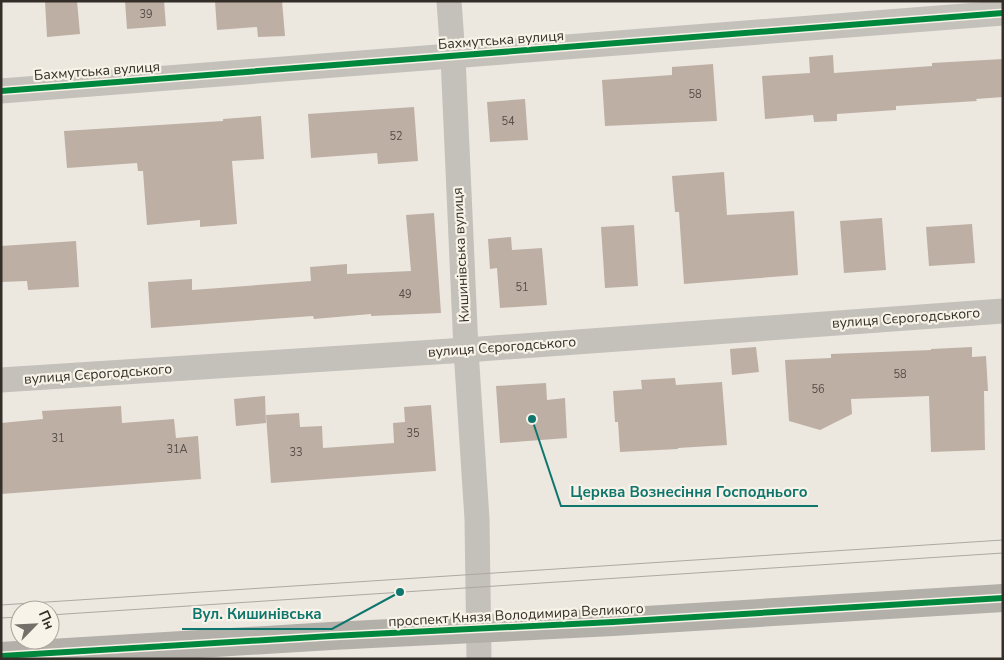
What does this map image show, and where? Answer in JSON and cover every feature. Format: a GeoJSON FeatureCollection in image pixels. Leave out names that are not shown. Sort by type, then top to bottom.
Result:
{"type":"FeatureCollection","features":[{"type":"Feature","properties":{"kind":"main road","name":"проспект Князя Володимира Великого"},"geometry":{"type":"LineString","coordinates":[[1,656],[331,636],[478,630],[1003,598]]}},
{"type":"Feature","properties":{"kind":"street","name":"Кишинівська вулиця"},"geometry":{"type":"LineString","coordinates":[[448,1],[453,57],[466,350],[477,519],[479,659]]}},
{"type":"Feature","properties":{"kind":"street","name":"Бахмутська вулиця"},"geometry":{"type":"LineString","coordinates":[[1,91],[1003,13]]}},
{"type":"Feature","properties":{"kind":"street","name":"вулиця Сєрогодського"},"geometry":{"type":"LineString","coordinates":[[1,380],[466,350],[1003,312]]}},
{"type":"Feature","properties":{"kind":"building"},"geometry":{"type":"Polygon","coordinates":[[[45,1],[77,1],[80,34],[47,37],[45,1]]]}},
{"type":"Feature","properties":{"kind":"building"},"geometry":{"type":"Polygon","coordinates":[[[125,1],[164,1],[166,26],[127,29],[125,1]]]}},
{"type":"Feature","properties":{"kind":"building"},"geometry":{"type":"Polygon","coordinates":[[[215,1],[282,1],[285,36],[258,37],[257,27],[217,30],[215,1]]]}},
{"type":"Feature","properties":{"kind":"building"},"geometry":{"type":"Polygon","coordinates":[[[833,55],[834,73],[932,66],[932,63],[1003,59],[1003,97],[976,99],[977,101],[896,106],[896,110],[837,114],[837,121],[814,122],[813,115],[765,119],[762,76],[810,73],[809,57],[833,55]]]}},
{"type":"Feature","properties":{"kind":"building"},"geometry":{"type":"Polygon","coordinates":[[[713,64],[717,121],[605,126],[602,80],[672,75],[672,67],[713,64]]]}},
{"type":"Feature","properties":{"kind":"building"},"geometry":{"type":"Polygon","coordinates":[[[525,99],[528,140],[490,142],[487,102],[525,99]]]}},
{"type":"Feature","properties":{"kind":"building"},"geometry":{"type":"Polygon","coordinates":[[[414,107],[418,161],[378,164],[377,153],[311,158],[308,114],[414,107]]]}},
{"type":"Feature","properties":{"kind":"building"},"geometry":{"type":"Polygon","coordinates":[[[261,116],[264,159],[232,161],[237,224],[200,227],[200,220],[147,225],[143,171],[138,171],[137,163],[67,168],[64,131],[223,121],[223,119],[261,116]]]}},
{"type":"Feature","properties":{"kind":"building"},"geometry":{"type":"Polygon","coordinates":[[[724,172],[727,215],[794,211],[798,275],[684,284],[679,212],[675,212],[672,176],[724,172]]]}},
{"type":"Feature","properties":{"kind":"building"},"geometry":{"type":"Polygon","coordinates":[[[434,213],[441,313],[371,316],[371,314],[314,319],[313,316],[151,328],[148,282],[192,279],[192,290],[311,281],[310,267],[347,264],[347,274],[411,271],[406,215],[434,213]]]}},
{"type":"Feature","properties":{"kind":"building"},"geometry":{"type":"Polygon","coordinates":[[[882,218],[886,270],[844,273],[840,221],[882,218]]]}},
{"type":"Feature","properties":{"kind":"building"},"geometry":{"type":"Polygon","coordinates":[[[972,224],[975,263],[929,266],[926,227],[972,224]]]}},
{"type":"Feature","properties":{"kind":"building"},"geometry":{"type":"Polygon","coordinates":[[[634,225],[638,286],[605,288],[601,227],[634,225]]]}},
{"type":"Feature","properties":{"kind":"building"},"geometry":{"type":"Polygon","coordinates":[[[511,237],[512,250],[542,248],[547,305],[500,308],[497,268],[490,269],[488,239],[511,237]]]}},
{"type":"Feature","properties":{"kind":"building"},"geometry":{"type":"Polygon","coordinates":[[[76,241],[79,287],[28,290],[27,281],[1,282],[1,246],[76,241]]]}},
{"type":"Feature","properties":{"kind":"building"},"geometry":{"type":"Polygon","coordinates":[[[756,347],[759,372],[732,375],[730,349],[756,347]]]}},
{"type":"Feature","properties":{"kind":"building"},"geometry":{"type":"Polygon","coordinates":[[[972,347],[972,357],[986,356],[988,391],[984,391],[985,450],[931,452],[929,396],[851,399],[852,414],[820,430],[789,421],[785,360],[831,358],[831,354],[972,347]]]}},
{"type":"Feature","properties":{"kind":"building"},"geometry":{"type":"Polygon","coordinates":[[[675,378],[676,385],[722,382],[727,445],[620,452],[618,422],[615,422],[613,391],[642,389],[641,380],[675,378]]]}},
{"type":"Feature","properties":{"kind":"building"},"geometry":{"type":"Polygon","coordinates":[[[546,383],[547,400],[565,398],[567,438],[500,443],[496,386],[546,383]]]}},
{"type":"Feature","properties":{"kind":"building"},"geometry":{"type":"Polygon","coordinates":[[[265,396],[266,423],[236,426],[234,399],[265,396]]]}},
{"type":"Feature","properties":{"kind":"building"},"geometry":{"type":"Polygon","coordinates":[[[431,405],[436,471],[271,483],[266,415],[299,413],[300,427],[322,426],[323,448],[394,443],[393,423],[405,422],[404,407],[431,405]]]}},
{"type":"Feature","properties":{"kind":"building"},"geometry":{"type":"Polygon","coordinates":[[[121,406],[122,423],[174,419],[176,438],[198,436],[201,479],[1,494],[1,423],[43,419],[42,411],[121,406]]]}},
{"type":"Feature","properties":{"kind":"tram line"},"geometry":{"type":"LineString","coordinates":[[1,605],[1003,540]]}},
{"type":"Feature","properties":{"kind":"tram line"},"geometry":{"type":"LineString","coordinates":[[60,614],[1003,553]]}},
{"type":"Feature","properties":{"kind":"tram line"},"geometry":{"type":"LineString","coordinates":[[1,618],[10,618]]}},
{"type":"Feature","properties":{"kind":"cycle path"},"geometry":{"type":"LineString","coordinates":[[1,91],[1003,13]]}},
{"type":"Feature","properties":{"kind":"cycle path"},"geometry":{"type":"LineString","coordinates":[[1,656],[1003,598]]}},
{"type":"Feature","properties":{"kind":"place","name":"Церква Вознесіння Господнього"},"geometry":{"type":"Point","coordinates":[532,419]}},
{"type":"Feature","properties":{"kind":"place","name":"Вул. Кишинівська"},"geometry":{"type":"Point","coordinates":[400,592]}}]}
